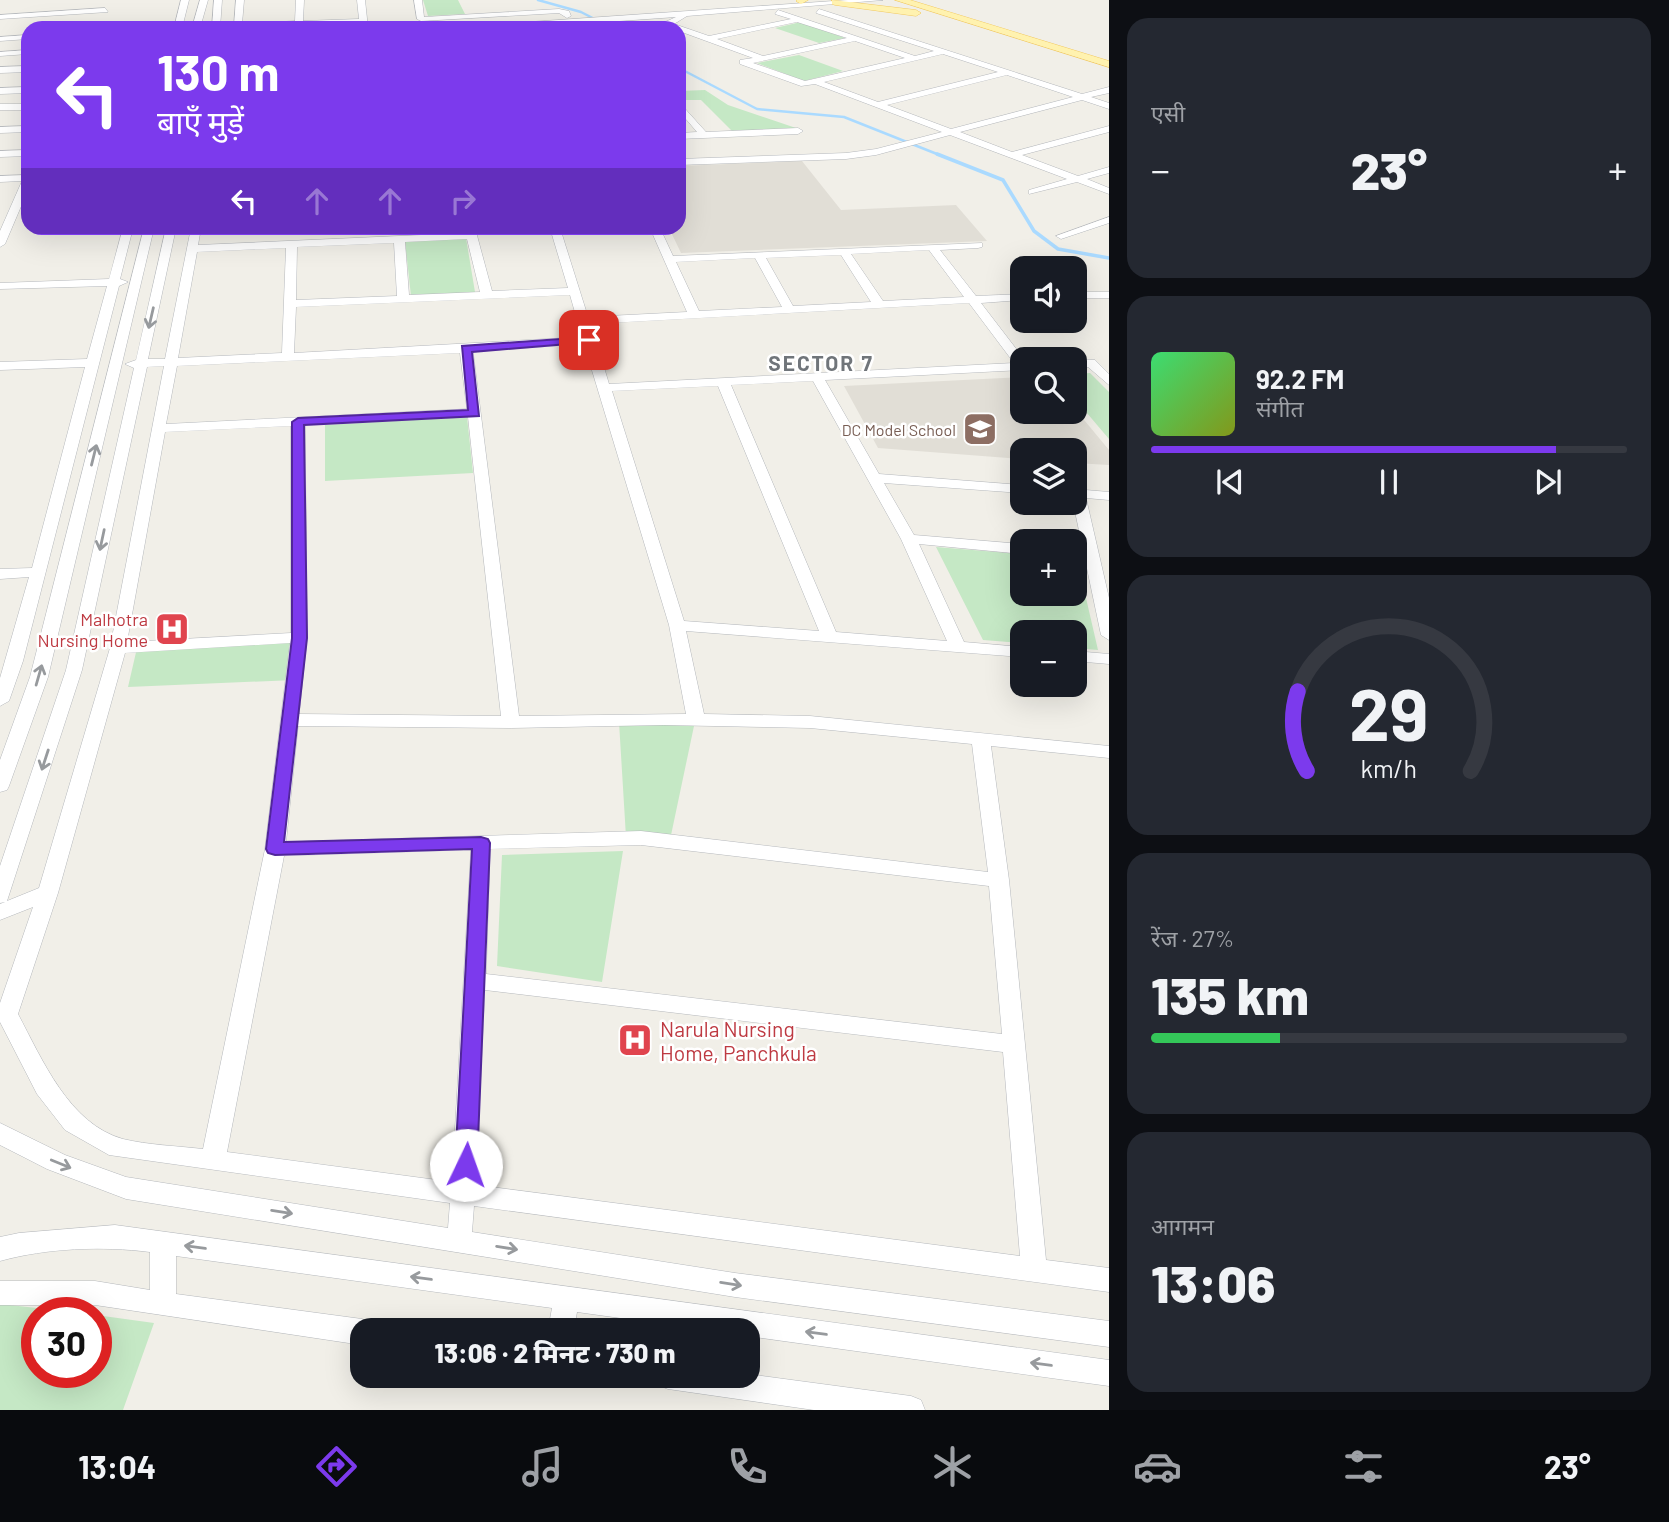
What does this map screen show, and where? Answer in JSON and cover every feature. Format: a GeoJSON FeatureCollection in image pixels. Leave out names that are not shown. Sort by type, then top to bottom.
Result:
{"type":"FeatureCollection","features":[{"type":"Feature","properties":{"kind":"main road"},"geometry":{"type":"LineString","coordinates":[[900,0],[1109,62]]}},
{"type":"Feature","properties":{"kind":"main road"},"geometry":{"type":"LineString","coordinates":[[920,0],[1109,62]]}},
{"type":"Feature","properties":{"kind":"main road"},"geometry":{"type":"LineString","coordinates":[[835,2],[964,20]]}},
{"type":"Feature","properties":{"kind":"main road"},"geometry":{"type":"LineString","coordinates":[[953,3],[983,21]]}},
{"type":"Feature","properties":{"kind":"street"},"geometry":{"type":"LineString","coordinates":[[101,19],[108,0]]}},
{"type":"Feature","properties":{"kind":"street"},"geometry":{"type":"LineString","coordinates":[[179,21],[185,0]]}},
{"type":"Feature","properties":{"kind":"street"},"geometry":{"type":"LineString","coordinates":[[199,21],[204,0]]}},
{"type":"Feature","properties":{"kind":"street"},"geometry":{"type":"LineString","coordinates":[[215,21],[218,0]]}},
{"type":"Feature","properties":{"kind":"street"},"geometry":{"type":"LineString","coordinates":[[234,21],[239,20],[240,0]]}},
{"type":"Feature","properties":{"kind":"street"},"geometry":{"type":"LineString","coordinates":[[299,21],[300,0]]}},
{"type":"Feature","properties":{"kind":"street"},"geometry":{"type":"LineString","coordinates":[[361,0],[364,21]]}},
{"type":"Feature","properties":{"kind":"street"},"geometry":{"type":"LineString","coordinates":[[418,0],[421,19],[469,12],[542,8],[564,12],[567,16]]}},
{"type":"Feature","properties":{"kind":"street"},"geometry":{"type":"LineString","coordinates":[[576,21],[804,0]]}},
{"type":"Feature","properties":{"kind":"street"},"geometry":{"type":"LineString","coordinates":[[610,18],[878,0]]}},
{"type":"Feature","properties":{"kind":"street"},"geometry":{"type":"LineString","coordinates":[[0,17],[22,12],[104,10]]}},
{"type":"Feature","properties":{"kind":"street"},"geometry":{"type":"LineString","coordinates":[[819,11],[1109,106]]}},
{"type":"Feature","properties":{"kind":"street"},"geometry":{"type":"LineString","coordinates":[[674,21],[690,12]]}},
{"type":"Feature","properties":{"kind":"street"},"geometry":{"type":"LineString","coordinates":[[778,12],[913,58]]}},
{"type":"Feature","properties":{"kind":"street"},"geometry":{"type":"LineString","coordinates":[[180,18],[189,21]]}},
{"type":"Feature","properties":{"kind":"street"},"geometry":{"type":"LineString","coordinates":[[569,21],[587,20]]}},
{"type":"Feature","properties":{"kind":"street"},"geometry":{"type":"LineString","coordinates":[[708,39],[800,20]]}},
{"type":"Feature","properties":{"kind":"street"},"geometry":{"type":"LineString","coordinates":[[686,31],[761,58]]}},
{"type":"Feature","properties":{"kind":"street"},"geometry":{"type":"LineString","coordinates":[[0,39],[21,38]]}},
{"type":"Feature","properties":{"kind":"street"},"geometry":{"type":"LineString","coordinates":[[855,38],[743,62],[804,84],[943,52]]}},
{"type":"Feature","properties":{"kind":"street"},"geometry":{"type":"LineString","coordinates":[[0,56],[21,54]]}},
{"type":"Feature","properties":{"kind":"street"},"geometry":{"type":"LineString","coordinates":[[0,70],[21,69]]}},
{"type":"Feature","properties":{"kind":"street"},"geometry":{"type":"LineString","coordinates":[[876,105],[1007,73]]}},
{"type":"Feature","properties":{"kind":"street"},"geometry":{"type":"LineString","coordinates":[[814,82],[1109,191]]}},
{"type":"Feature","properties":{"kind":"street"},"geometry":{"type":"LineString","coordinates":[[0,91],[21,90]]}},
{"type":"Feature","properties":{"kind":"street"},"geometry":{"type":"LineString","coordinates":[[686,161],[846,156],[889,148],[1109,90]]}},
{"type":"Feature","properties":{"kind":"street"},"geometry":{"type":"LineString","coordinates":[[0,107],[21,107]]}},
{"type":"Feature","properties":{"kind":"street"},"geometry":{"type":"LineString","coordinates":[[686,113],[704,135]]}},
{"type":"Feature","properties":{"kind":"street"},"geometry":{"type":"LineString","coordinates":[[0,130],[21,129]]}},
{"type":"Feature","properties":{"kind":"street"},"geometry":{"type":"LineString","coordinates":[[1010,155],[1109,129]]}},
{"type":"Feature","properties":{"kind":"street"},"geometry":{"type":"LineString","coordinates":[[686,136],[798,131]]}},
{"type":"Feature","properties":{"kind":"street"},"geometry":{"type":"LineString","coordinates":[[0,154],[21,153]]}},
{"type":"Feature","properties":{"kind":"street"},"geometry":{"type":"LineString","coordinates":[[1033,192],[1109,170]]}},
{"type":"Feature","properties":{"kind":"street"},"geometry":{"type":"LineString","coordinates":[[0,180],[21,178]]}},
{"type":"Feature","properties":{"kind":"street"},"geometry":{"type":"LineString","coordinates":[[0,244],[21,194]]}},
{"type":"Feature","properties":{"kind":"street"},"geometry":{"type":"LineString","coordinates":[[0,211],[14,210]]}},
{"type":"Feature","properties":{"kind":"street"},"geometry":{"type":"LineString","coordinates":[[1061,236],[1109,220]]}},
{"type":"Feature","properties":{"kind":"street"},"geometry":{"type":"LineString","coordinates":[[0,701],[15,661],[126,235]]}},
{"type":"Feature","properties":{"kind":"street"},"geometry":{"type":"LineString","coordinates":[[0,786],[39,677],[147,235]]}},
{"type":"Feature","properties":{"kind":"street"},"geometry":{"type":"LineString","coordinates":[[0,896],[74,670],[169,235]]}},
{"type":"Feature","properties":{"kind":"street"},"geometry":{"type":"LineString","coordinates":[[194,235],[118,648],[48,893],[7,1014],[45,1087],[73,1123],[117,1148],[1109,1280]]}},
{"type":"Feature","properties":{"kind":"street"},"geometry":{"type":"LineString","coordinates":[[191,249],[440,235]]}},
{"type":"Feature","properties":{"kind":"street"},"geometry":{"type":"LineString","coordinates":[[471,235],[486,295]]}},
{"type":"Feature","properties":{"kind":"street"},"geometry":{"type":"LineString","coordinates":[[557,235],[677,625],[696,720]]}},
{"type":"Feature","properties":{"kind":"street"},"geometry":{"type":"LineString","coordinates":[[658,235],[695,316]]}},
{"type":"Feature","properties":{"kind":"street"},"geometry":{"type":"LineString","coordinates":[[399,239],[403,299]]}},
{"type":"Feature","properties":{"kind":"street"},"geometry":{"type":"LineString","coordinates":[[288,358],[292,244]]}},
{"type":"Feature","properties":{"kind":"street"},"geometry":{"type":"LineString","coordinates":[[670,259],[978,244]]}},
{"type":"Feature","properties":{"kind":"street"},"geometry":{"type":"LineString","coordinates":[[932,247],[1010,349]]}},
{"type":"Feature","properties":{"kind":"street"},"geometry":{"type":"LineString","coordinates":[[844,251],[880,306]]}},
{"type":"Feature","properties":{"kind":"street"},"geometry":{"type":"LineString","coordinates":[[758,255],[790,310]]}},
{"type":"Feature","properties":{"kind":"street"},"geometry":{"type":"LineString","coordinates":[[0,286],[159,281]]}},
{"type":"Feature","properties":{"kind":"street"},"geometry":{"type":"LineString","coordinates":[[288,304],[574,291]]}},
{"type":"Feature","properties":{"kind":"street"},"geometry":{"type":"LineString","coordinates":[[1087,295],[1109,295]]}},
{"type":"Feature","properties":{"kind":"street"},"geometry":{"type":"LineString","coordinates":[[583,321],[1010,298]]}},
{"type":"Feature","properties":{"kind":"street"},"geometry":{"type":"LineString","coordinates":[[117,364],[466,349],[589,340]]}},
{"type":"Feature","properties":{"kind":"street"},"geometry":{"type":"LineString","coordinates":[[466,349],[511,722]]}},
{"type":"Feature","properties":{"kind":"street"},"geometry":{"type":"LineString","coordinates":[[0,366],[91,363]]}},
{"type":"Feature","properties":{"kind":"street"},"geometry":{"type":"LineString","coordinates":[[1087,363],[1091,363],[1109,381]]}},
{"type":"Feature","properties":{"kind":"street"},"geometry":{"type":"LineString","coordinates":[[604,388],[1010,366]]}},
{"type":"Feature","properties":{"kind":"street"},"geometry":{"type":"LineString","coordinates":[[817,377],[909,540],[958,648]]}},
{"type":"Feature","properties":{"kind":"street"},"geometry":{"type":"LineString","coordinates":[[723,382],[829,636]]}},
{"type":"Feature","properties":{"kind":"street"},"geometry":{"type":"LineString","coordinates":[[131,405],[162,410]]}},
{"type":"Feature","properties":{"kind":"street"},"geometry":{"type":"LineString","coordinates":[[160,428],[474,413]]}},
{"type":"Feature","properties":{"kind":"street"},"geometry":{"type":"LineString","coordinates":[[213,1160],[275,849],[299,638],[298,422]]}},
{"type":"Feature","properties":{"kind":"street"},"geometry":{"type":"LineString","coordinates":[[873,478],[1010,488]]}},
{"type":"Feature","properties":{"kind":"street"},"geometry":{"type":"LineString","coordinates":[[1087,494],[1109,496]]}},
{"type":"Feature","properties":{"kind":"street"},"geometry":{"type":"LineString","coordinates":[[909,540],[1010,548]]}},
{"type":"Feature","properties":{"kind":"street"},"geometry":{"type":"LineString","coordinates":[[1087,569],[1109,635]]}},
{"type":"Feature","properties":{"kind":"street"},"geometry":{"type":"LineString","coordinates":[[0,574],[38,572]]}},
{"type":"Feature","properties":{"kind":"street"},"geometry":{"type":"LineString","coordinates":[[677,625],[1010,651]]}},
{"type":"Feature","properties":{"kind":"street"},"geometry":{"type":"LineString","coordinates":[[118,648],[299,638]]}},
{"type":"Feature","properties":{"kind":"street"},"geometry":{"type":"LineString","coordinates":[[1087,657],[1109,659]]}},
{"type":"Feature","properties":{"kind":"street"},"geometry":{"type":"LineString","coordinates":[[289,720],[810,722],[1109,752]]}},
{"type":"Feature","properties":{"kind":"street"},"geometry":{"type":"LineString","coordinates":[[981,740],[999,880],[1034,1270]]}},
{"type":"Feature","properties":{"kind":"street"},"geometry":{"type":"LineString","coordinates":[[275,849],[644,839],[999,880]]}},
{"type":"Feature","properties":{"kind":"street"},"geometry":{"type":"LineString","coordinates":[[459,1240],[464,1194],[481,843]]}},
{"type":"Feature","properties":{"kind":"street"},"geometry":{"type":"LineString","coordinates":[[0,912],[48,893]]}},
{"type":"Feature","properties":{"kind":"street"},"geometry":{"type":"LineString","coordinates":[[475,981],[1013,1044]]}},
{"type":"Feature","properties":{"kind":"street"},"geometry":{"type":"LineString","coordinates":[[0,1133],[56,1163],[126,1188],[735,1285],[1109,1334]]}},
{"type":"Feature","properties":{"kind":"street"},"geometry":{"type":"LineString","coordinates":[[0,1249],[19,1244],[115,1236],[1109,1373]]}},
{"type":"Feature","properties":{"kind":"street"},"geometry":{"type":"LineString","coordinates":[[163,1243],[163,1304]]}},
{"type":"Feature","properties":{"kind":"street"},"geometry":{"type":"LineString","coordinates":[[0,1293],[95,1293],[350,1330]]}},
{"type":"Feature","properties":{"kind":"street"},"geometry":{"type":"LineString","coordinates":[[563,1318],[567,1298]]}},
{"type":"Feature","properties":{"kind":"street"},"geometry":{"type":"LineString","coordinates":[[754,1388],[911,1410]]}},
{"type":"Feature","properties":{"kind":"shaded area"},"geometry":{"type":"Polygon","coordinates":[[[802,161],[841,210],[956,205],[987,241],[681,253],[672,235],[686,235],[686,166],[802,161]]]}},
{"type":"Feature","properties":{"kind":"shaded area","name":"DC Model School"},"geometry":{"type":"Polygon","coordinates":[[[1010,378],[1010,424],[1087,423],[1109,450],[1109,465],[1087,464],[1087,438],[1010,438],[1010,458],[878,448],[844,386],[1010,378]]]}},
{"type":"Feature","properties":{"kind":"green space"},"geometry":{"type":"Polygon","coordinates":[[[423,0],[458,0],[465,14],[428,16],[423,0]]]}},
{"type":"Feature","properties":{"kind":"green space"},"geometry":{"type":"Polygon","coordinates":[[[801,22],[845,38],[819,43],[775,28],[801,22]]]}},
{"type":"Feature","properties":{"kind":"green space"},"geometry":{"type":"Polygon","coordinates":[[[799,55],[843,71],[804,81],[757,63],[799,55]]]}},
{"type":"Feature","properties":{"kind":"green space"},"geometry":{"type":"Polygon","coordinates":[[[705,90],[728,105],[796,128],[732,131],[701,100],[686,100],[686,91],[705,90]]]}},
{"type":"Feature","properties":{"kind":"green space"},"geometry":{"type":"Polygon","coordinates":[[[466,238],[475,292],[411,296],[405,241],[466,238]]]}},
{"type":"Feature","properties":{"kind":"green space"},"geometry":{"type":"Polygon","coordinates":[[[1087,373],[1090,373],[1109,392],[1109,439],[1087,413],[1087,373]]]}},
{"type":"Feature","properties":{"kind":"green space"},"geometry":{"type":"Polygon","coordinates":[[[467,417],[473,473],[325,481],[325,425],[467,417]]]}},
{"type":"Feature","properties":{"kind":"green space"},"geometry":{"type":"Polygon","coordinates":[[[936,547],[1010,553],[1010,606],[1087,606],[1087,602],[1098,650],[1087,649],[1087,620],[1010,620],[1010,642],[983,640],[936,547]]]}},
{"type":"Feature","properties":{"kind":"green space"},"geometry":{"type":"Polygon","coordinates":[[[298,641],[294,680],[128,687],[137,648],[298,641]]]}},
{"type":"Feature","properties":{"kind":"green space"},"geometry":{"type":"Polygon","coordinates":[[[619,722],[694,726],[670,840],[626,837],[619,722]]]}},
{"type":"Feature","properties":{"kind":"green space"},"geometry":{"type":"Polygon","coordinates":[[[623,851],[602,982],[497,966],[502,855],[623,851]]]}},
{"type":"Feature","properties":{"kind":"green space"},"geometry":{"type":"Polygon","coordinates":[[[0,1304],[21,1306],[21,1388],[112,1388],[112,1317],[154,1323],[123,1410],[0,1410],[0,1304]]]}},
{"type":"Feature","properties":{"kind":"waterway"},"geometry":{"type":"LineString","coordinates":[[538,0],[581,12],[598,21]]}},
{"type":"Feature","properties":{"kind":"waterway"},"geometry":{"type":"LineString","coordinates":[[686,72],[757,109],[844,117],[942,156]]}},
{"type":"Feature","properties":{"kind":"waterway"},"geometry":{"type":"LineString","coordinates":[[937,154],[1003,180],[1034,231],[1058,249],[1109,258]]}},
{"type":"Feature","properties":{"kind":"place","name":"DC Model School"},"geometry":{"type":"Point","coordinates":[980,429]}},
{"type":"Feature","properties":{"kind":"place","name":"Malhotra Nursing Home"},"geometry":{"type":"Point","coordinates":[172,629]}},
{"type":"Feature","properties":{"kind":"place","name":"Narula Nursing Home, Panchkula"},"geometry":{"type":"Point","coordinates":[635,1040]}},
{"type":"Feature","properties":{"kind":"district","name":"SECTOR 7"},"geometry":{"type":"Point","coordinates":[821,362]}},
{"type":"Feature","properties":{"kind":"route"},"geometry":{"type":"LineString","coordinates":[[466,1165],[481,843],[275,849],[299,638],[298,422],[474,413],[466,349],[589,340]]}}]}
